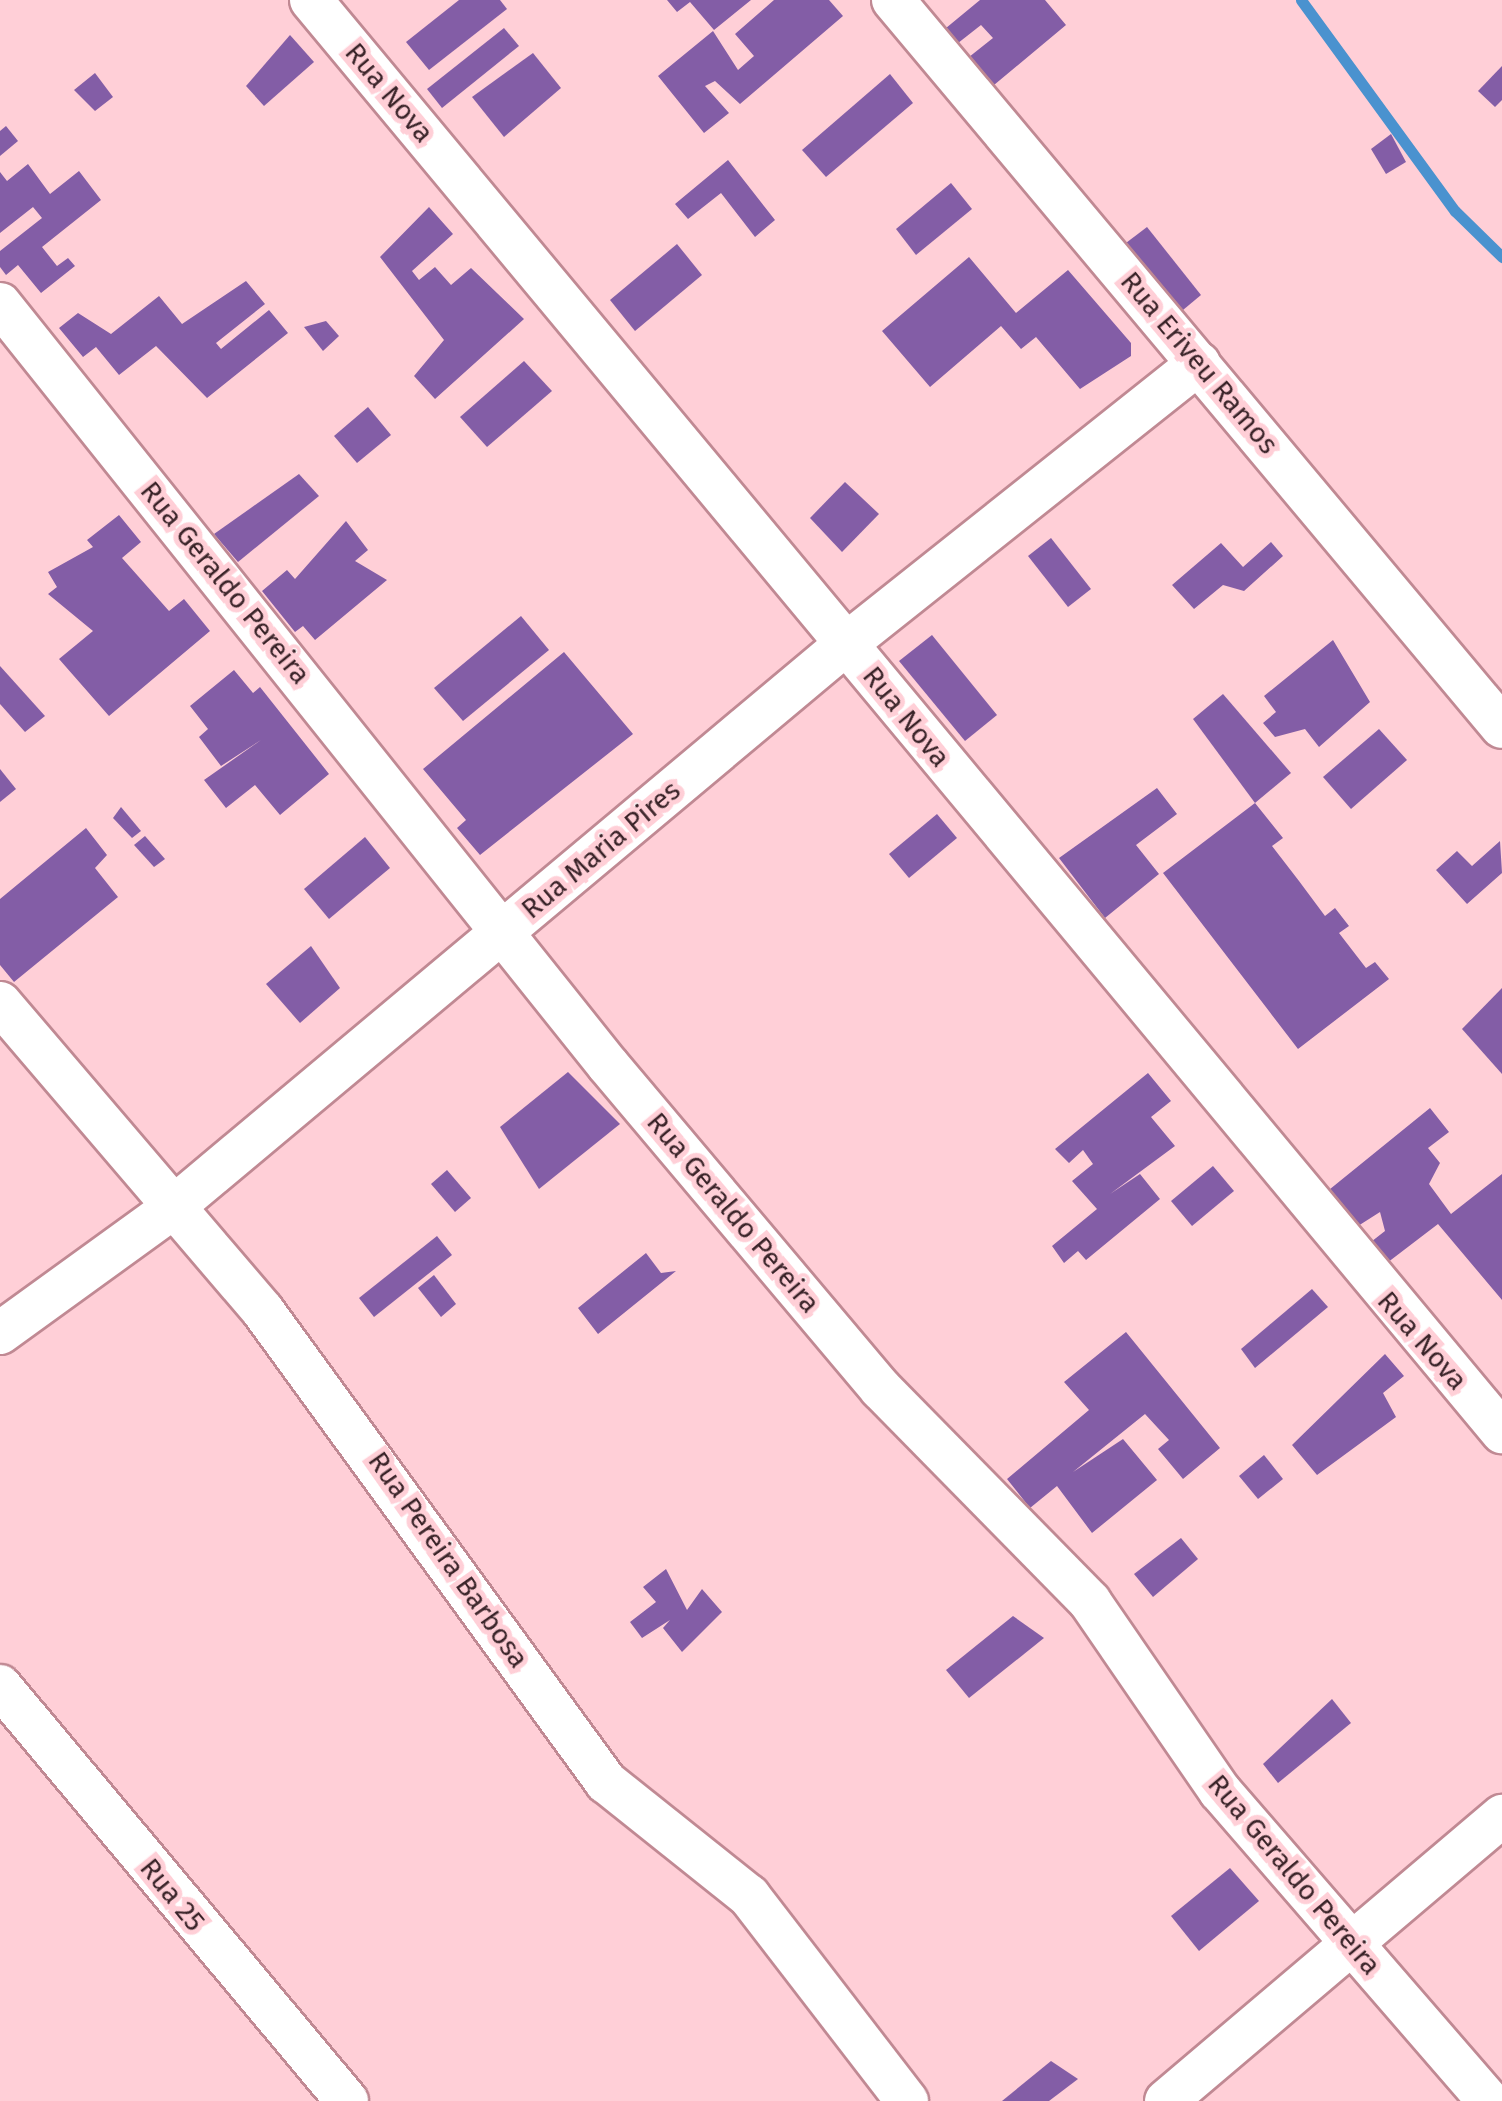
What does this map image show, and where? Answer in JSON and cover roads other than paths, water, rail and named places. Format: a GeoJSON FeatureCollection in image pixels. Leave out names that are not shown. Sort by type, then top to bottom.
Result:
{"type":"FeatureCollection","features":[{"type":"Feature","properties":{"kind":"street","name":"Rua Nova"},"geometry":{"type":"LineString","coordinates":[[312,0],[1502,1432]]}},
{"type":"Feature","properties":{"kind":"street","name":"Rua Eriveu Ramos"},"geometry":{"type":"LineString","coordinates":[[894,0],[1502,727]]}},
{"type":"Feature","properties":{"kind":"street","name":"Rua Geraldo Pereira"},"geometry":{"type":"LineString","coordinates":[[0,304],[881,1389],[1129,1648],[1220,1791],[1489,2101]]}},
{"type":"Feature","properties":{"kind":"street","name":"Rua Maria Pires"},"geometry":{"type":"LineString","coordinates":[[0,1333],[171,1210],[846,644],[1199,362]]}},
{"type":"Feature","properties":{"kind":"street","name":"Rua Pereira Barbosa"},"geometry":{"type":"LineString","coordinates":[[0,1003],[171,1210],[263,1311],[417,1510],[606,1782],[749,1896],[908,2101]]}},
{"type":"Feature","properties":{"kind":"street","name":"Rua 25"},"geometry":{"type":"LineString","coordinates":[[0,1686],[347,2101]]}},
{"type":"Feature","properties":{"kind":"street"},"geometry":{"type":"LineString","coordinates":[[1166,2101],[1502,1816]]}},
{"type":"Feature","properties":{"kind":"waterway"},"geometry":{"type":"LineString","coordinates":[[1301,0],[1455,211],[1502,257]]}}]}
